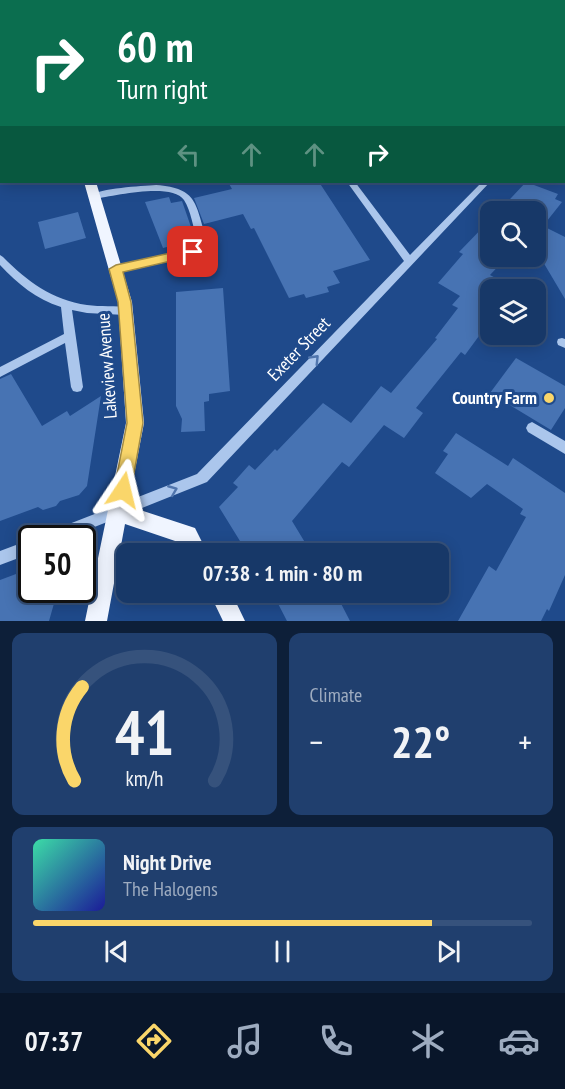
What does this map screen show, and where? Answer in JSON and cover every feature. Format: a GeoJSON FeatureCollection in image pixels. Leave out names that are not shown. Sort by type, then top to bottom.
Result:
{"type":"FeatureCollection","features":[{"type":"Feature","properties":{"kind":"main road","name":"Lakeview Avenue"},"geometry":{"type":"LineString","coordinates":[[92,189],[116,269],[125,310],[135,423],[96,621]]}},
{"type":"Feature","properties":{"kind":"main road"},"geometry":{"type":"LineString","coordinates":[[119,512],[188,535],[192,543]]}},
{"type":"Feature","properties":{"kind":"main road"},"geometry":{"type":"LineString","coordinates":[[225,603],[234,621]]}},
{"type":"Feature","properties":{"kind":"street"},"geometry":{"type":"LineString","coordinates":[[352,183],[410,261]]}},
{"type":"Feature","properties":{"kind":"street","name":"Exeter Street"},"geometry":{"type":"LineString","coordinates":[[85,525],[202,478],[485,183]]}},
{"type":"Feature","properties":{"kind":"street"},"geometry":{"type":"LineString","coordinates":[[92,189],[178,191],[186,196],[202,240],[193,252],[116,269]]}},
{"type":"Feature","properties":{"kind":"street"},"geometry":{"type":"LineString","coordinates":[[0,259],[30,286],[66,308],[95,312],[125,310]]}},
{"type":"Feature","properties":{"kind":"street"},"geometry":{"type":"LineString","coordinates":[[66,308],[77,387]]}},
{"type":"Feature","properties":{"kind":"street"},"geometry":{"type":"LineString","coordinates":[[0,372],[70,336]]}},
{"type":"Feature","properties":{"kind":"street"},"geometry":{"type":"LineString","coordinates":[[532,428],[565,448]]}},
{"type":"Feature","properties":{"kind":"street"},"geometry":{"type":"LineString","coordinates":[[0,558],[18,551]]}},
{"type":"Feature","properties":{"kind":"building"},"geometry":{"type":"Polygon","coordinates":[[[229,183],[320,183],[370,260],[333,271],[340,283],[327,287],[329,292],[306,298],[304,294],[289,298],[254,228],[251,229],[243,214],[204,224],[194,198],[232,189],[229,183]]]}},
{"type":"Feature","properties":{"kind":"building"},"geometry":{"type":"Polygon","coordinates":[[[525,183],[529,183],[558,194],[555,199],[562,202],[546,222],[546,201],[508,201],[525,183]]]}},
{"type":"Feature","properties":{"kind":"building"},"geometry":{"type":"Polygon","coordinates":[[[169,197],[171,203],[182,201],[191,227],[182,229],[187,242],[163,248],[145,202],[169,197]]]}},
{"type":"Feature","properties":{"kind":"building"},"geometry":{"type":"Polygon","coordinates":[[[78,212],[86,238],[45,249],[38,222],[78,212]]]}},
{"type":"Feature","properties":{"kind":"building"},"geometry":{"type":"Polygon","coordinates":[[[546,228],[565,237],[565,299],[546,267],[546,228]]]}},
{"type":"Feature","properties":{"kind":"building"},"geometry":{"type":"Polygon","coordinates":[[[480,230],[480,267],[498,267],[490,275],[497,279],[480,279],[480,335],[465,355],[461,352],[416,408],[423,413],[404,438],[384,425],[349,467],[342,462],[292,521],[305,543],[241,543],[219,507],[238,487],[233,483],[249,465],[255,470],[275,449],[277,451],[323,403],[351,423],[381,386],[391,393],[437,339],[435,338],[458,308],[452,305],[460,296],[438,283],[463,254],[459,252],[480,230]]]}},
{"type":"Feature","properties":{"kind":"building"},"geometry":{"type":"Polygon","coordinates":[[[223,288],[230,391],[209,394],[209,401],[204,402],[205,431],[181,432],[182,419],[176,406],[176,292],[223,288]]]}},
{"type":"Feature","properties":{"kind":"building"},"geometry":{"type":"Polygon","coordinates":[[[516,358],[565,386],[565,408],[551,430],[490,393],[516,358]]]}},
{"type":"Feature","properties":{"kind":"building"},"geometry":{"type":"Polygon","coordinates":[[[11,374],[42,426],[67,411],[70,416],[101,396],[87,486],[79,495],[60,501],[56,506],[43,510],[38,507],[0,521],[0,379],[11,374]]]}},
{"type":"Feature","properties":{"kind":"building"},"geometry":{"type":"Polygon","coordinates":[[[456,433],[508,466],[513,458],[565,493],[565,575],[549,611],[547,609],[541,621],[458,621],[489,566],[496,571],[526,517],[520,514],[523,509],[487,484],[471,498],[435,473],[448,454],[443,451],[456,433]]]}},
{"type":"Feature","properties":{"kind":"building"},"geometry":{"type":"Polygon","coordinates":[[[18,573],[18,603],[54,603],[49,621],[0,621],[0,580],[18,573]]]}},
{"type":"Feature","properties":{"kind":"building"},"geometry":{"type":"Polygon","coordinates":[[[278,603],[341,603],[350,621],[287,621],[278,603]]]}},
{"type":"Feature","properties":{"kind":"place","name":"Country Farm"},"geometry":{"type":"Point","coordinates":[549,398]}},
{"type":"Feature","properties":{"kind":"route"},"geometry":{"type":"LineString","coordinates":[[123,490],[135,423],[125,302],[116,269],[193,252]]}}]}
